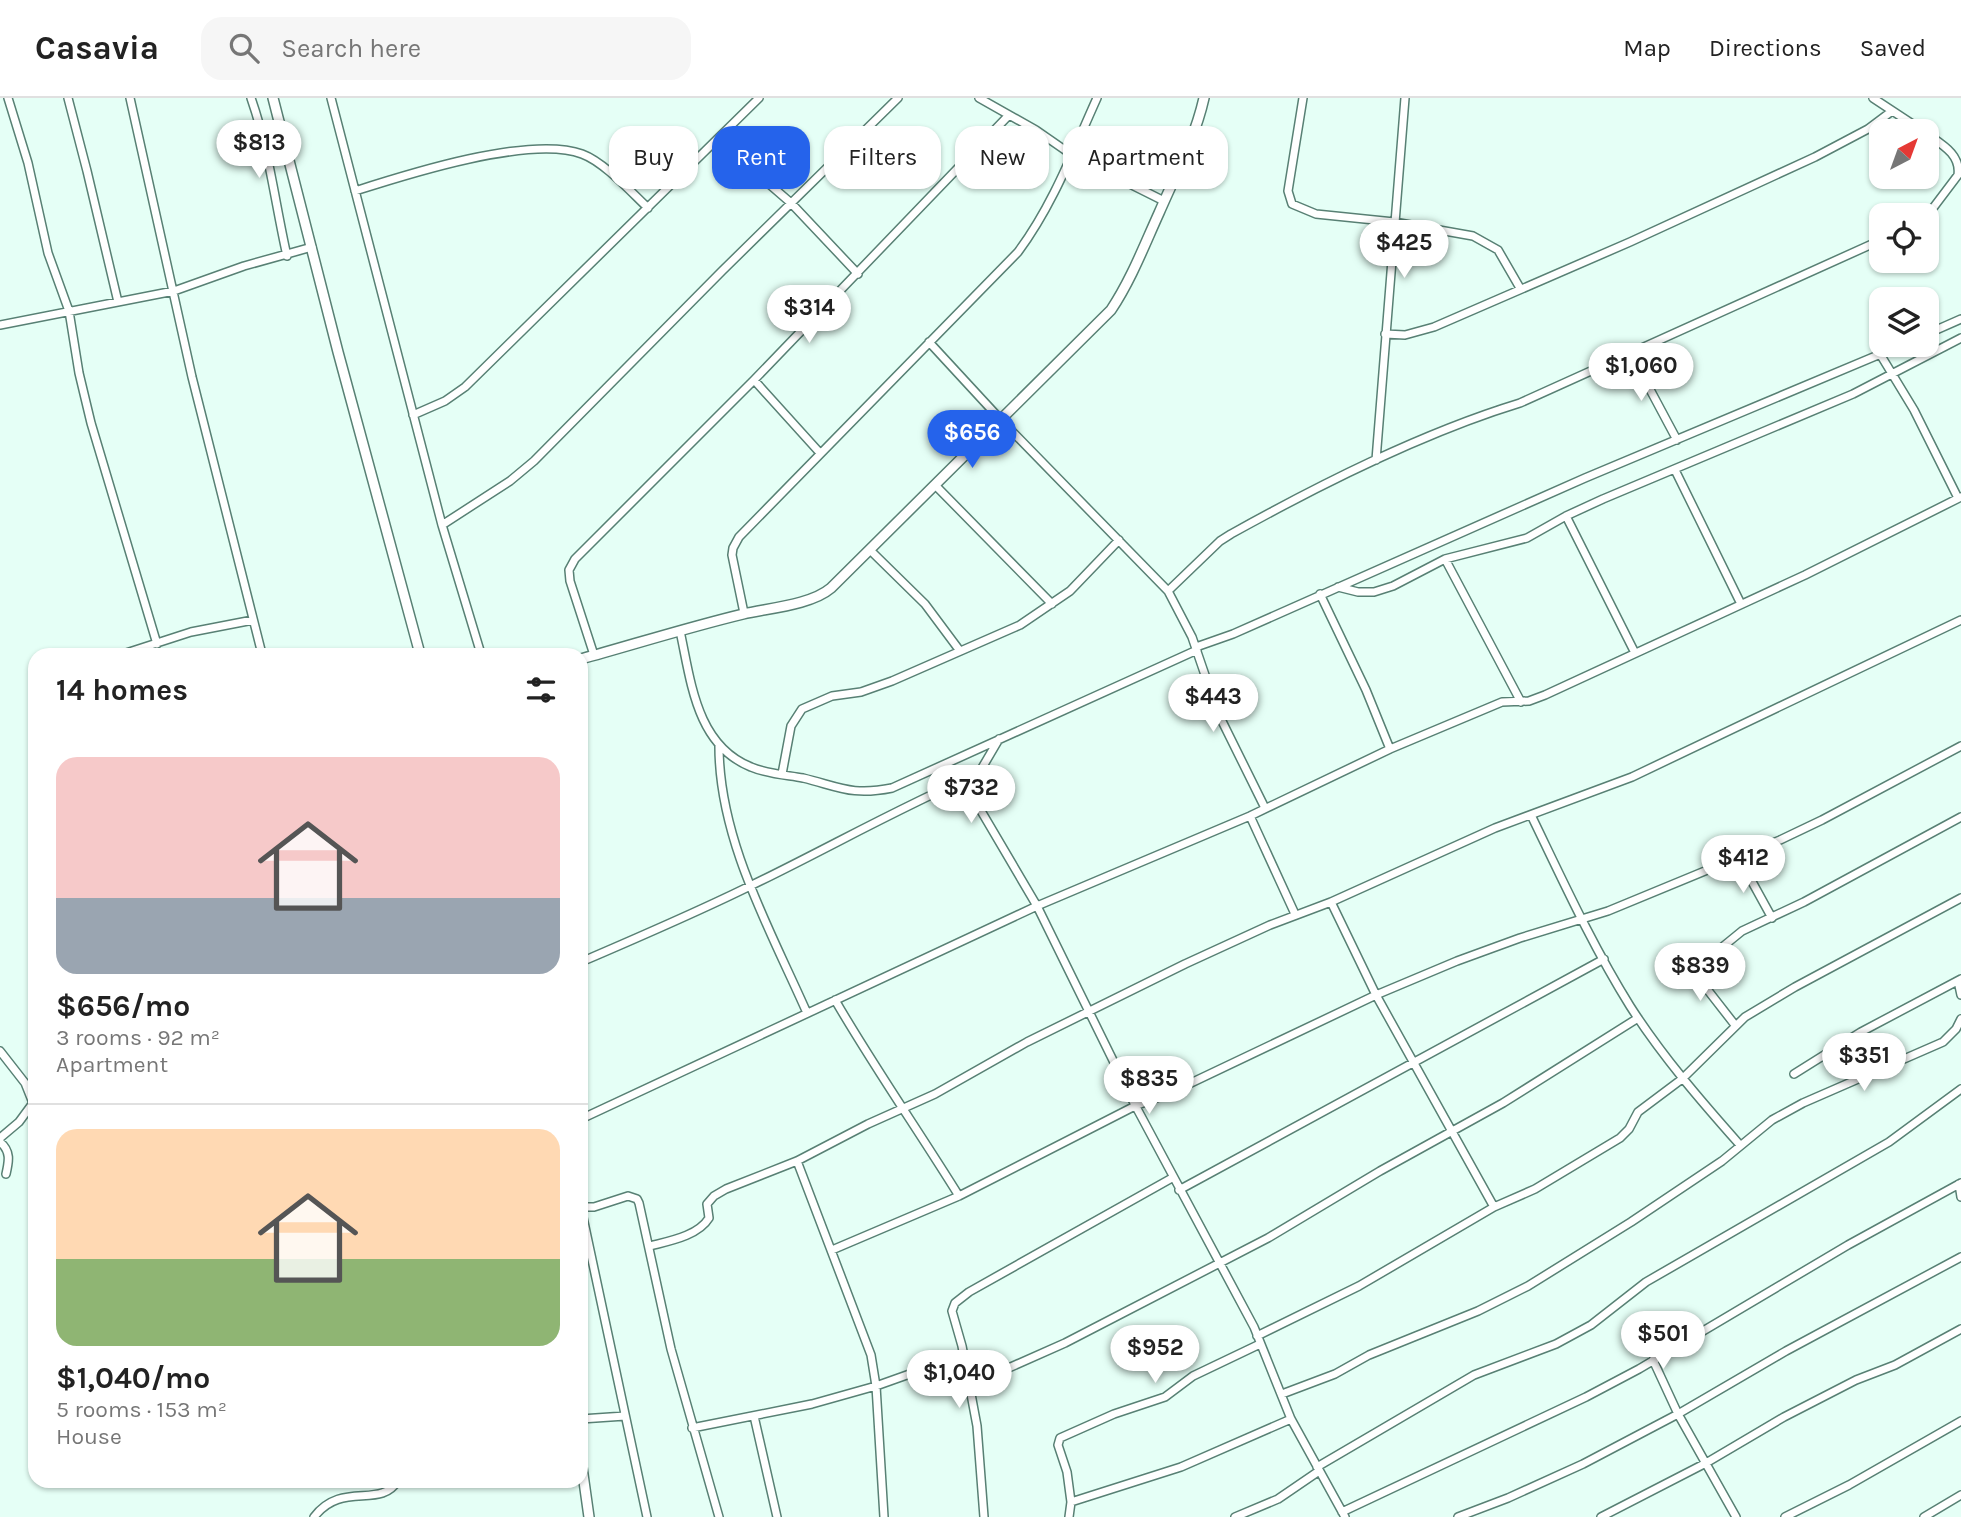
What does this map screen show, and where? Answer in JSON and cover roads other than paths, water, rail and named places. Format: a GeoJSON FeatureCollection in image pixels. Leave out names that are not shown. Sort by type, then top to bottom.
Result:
{"type":"FeatureCollection","features":[{"type":"Feature","properties":{"kind":"street"},"geometry":{"type":"LineString","coordinates":[[8,98],[28,163],[48,253],[69,311],[79,373],[91,423],[157,643]]}},
{"type":"Feature","properties":{"kind":"street"},"geometry":{"type":"LineString","coordinates":[[68,98],[88,170],[118,302]]}},
{"type":"Feature","properties":{"kind":"street"},"geometry":{"type":"LineString","coordinates":[[130,98],[192,377],[260,648]]}},
{"type":"Feature","properties":{"kind":"street"},"geometry":{"type":"LineString","coordinates":[[251,98],[272,169],[287,256]]}},
{"type":"Feature","properties":{"kind":"street"},"geometry":{"type":"LineString","coordinates":[[273,98],[418,648]]}},
{"type":"Feature","properties":{"kind":"street"},"geometry":{"type":"LineString","coordinates":[[331,98],[442,524],[479,648]]}},
{"type":"Feature","properties":{"kind":"street"},"geometry":{"type":"LineString","coordinates":[[732,126],[759,98]]}},
{"type":"Feature","properties":{"kind":"street"},"geometry":{"type":"LineString","coordinates":[[442,524],[522,472],[898,98]]}},
{"type":"Feature","properties":{"kind":"street"},"geometry":{"type":"LineString","coordinates":[[979,98],[1063,149]]}},
{"type":"Feature","properties":{"kind":"street"},"geometry":{"type":"LineString","coordinates":[[1085,126],[1097,98]]}},
{"type":"Feature","properties":{"kind":"street"},"geometry":{"type":"LineString","coordinates":[[588,657],[827,592],[1111,310],[1125,288],[1164,201],[1194,132],[1204,98]]}},
{"type":"Feature","properties":{"kind":"street"},"geometry":{"type":"LineString","coordinates":[[1303,98],[1288,191],[1292,204],[1316,214],[1394,222],[1476,237],[1499,250],[1520,288]]}},
{"type":"Feature","properties":{"kind":"street"},"geometry":{"type":"LineString","coordinates":[[1376,460],[1405,98]]}},
{"type":"Feature","properties":{"kind":"street"},"geometry":{"type":"LineString","coordinates":[[1873,98],[1905,119]]}},
{"type":"Feature","properties":{"kind":"street"},"geometry":{"type":"LineString","coordinates":[[1385,334],[1405,335],[1434,327],[1630,242],[1815,157],[1868,129],[1892,111]]}},
{"type":"Feature","properties":{"kind":"street"},"geometry":{"type":"LineString","coordinates":[[594,655],[569,581],[570,566],[858,274],[1009,115]]}},
{"type":"Feature","properties":{"kind":"street"},"geometry":{"type":"LineString","coordinates":[[1937,203],[1958,175],[1960,168],[1954,154],[1939,143]]}},
{"type":"Feature","properties":{"kind":"street"},"geometry":{"type":"LineString","coordinates":[[413,415],[445,401],[465,387],[712,146]]}},
{"type":"Feature","properties":{"kind":"street"},"geometry":{"type":"LineString","coordinates":[[355,191],[460,162],[542,149],[568,150],[589,157],[648,208]]}},
{"type":"Feature","properties":{"kind":"street"},"geometry":{"type":"LineString","coordinates":[[744,614],[733,566],[733,548],[739,537],[1018,252],[1042,217],[1063,174]]}},
{"type":"Feature","properties":{"kind":"street"},"geometry":{"type":"LineString","coordinates":[[775,189],[858,274]]}},
{"type":"Feature","properties":{"kind":"street"},"geometry":{"type":"LineString","coordinates":[[1140,189],[1164,201]]}},
{"type":"Feature","properties":{"kind":"street"},"geometry":{"type":"LineString","coordinates":[[1168,591],[1231,534],[1376,460],[1490,412],[1520,403],[1869,245]]}},
{"type":"Feature","properties":{"kind":"street"},"geometry":{"type":"LineString","coordinates":[[0,325],[174,291],[312,247]]}},
{"type":"Feature","properties":{"kind":"street"},"geometry":{"type":"LineString","coordinates":[[1939,329],[1961,319]]}},
{"type":"Feature","properties":{"kind":"street"},"geometry":{"type":"LineString","coordinates":[[1337,587],[1358,592],[1374,592],[1393,586],[1445,559],[1527,538],[1566,516],[1853,394],[1961,338]]}},
{"type":"Feature","properties":{"kind":"street"},"geometry":{"type":"LineString","coordinates":[[929,342],[1168,591],[1196,648],[1218,713],[1265,808]]}},
{"type":"Feature","properties":{"kind":"street"},"geometry":{"type":"LineString","coordinates":[[1630,352],[1676,440]]}},
{"type":"Feature","properties":{"kind":"street"},"geometry":{"type":"LineString","coordinates":[[680,631],[703,719],[719,746],[750,767],[858,792],[892,788],[1196,648],[1501,514],[1873,357]]}},
{"type":"Feature","properties":{"kind":"street"},"geometry":{"type":"LineString","coordinates":[[588,1116],[1037,906],[1250,816],[1390,749],[1502,702],[1521,702],[1545,695],[1805,575],[1960,498],[1894,374],[1882,357]]}},
{"type":"Feature","properties":{"kind":"street"},"geometry":{"type":"LineString","coordinates":[[754,380],[820,453]]}},
{"type":"Feature","properties":{"kind":"street"},"geometry":{"type":"LineString","coordinates":[[1675,470],[1741,604]]}},
{"type":"Feature","properties":{"kind":"street"},"geometry":{"type":"LineString","coordinates":[[935,485],[1052,604]]}},
{"type":"Feature","properties":{"kind":"street"},"geometry":{"type":"LineString","coordinates":[[1566,516],[1635,653]]}},
{"type":"Feature","properties":{"kind":"street"},"geometry":{"type":"LineString","coordinates":[[782,774],[791,726],[802,709],[832,696],[861,692],[892,681],[1020,625],[1070,591],[1119,540]]}},
{"type":"Feature","properties":{"kind":"street"},"geometry":{"type":"LineString","coordinates":[[871,551],[935,616],[960,652]]}},
{"type":"Feature","properties":{"kind":"street"},"geometry":{"type":"LineString","coordinates":[[1445,559],[1521,702]]}},
{"type":"Feature","properties":{"kind":"street"},"geometry":{"type":"LineString","coordinates":[[1320,594],[1390,749]]}},
{"type":"Feature","properties":{"kind":"street"},"geometry":{"type":"LineString","coordinates":[[142,648],[191,632],[253,620]]}},
{"type":"Feature","properties":{"kind":"street"},"geometry":{"type":"LineString","coordinates":[[650,1246],[676,1239],[703,1225],[709,1218],[707,1204],[714,1196],[797,1161],[935,1094],[1087,1011],[1295,914],[1331,902],[1495,828],[1632,777],[1961,620]]}},
{"type":"Feature","properties":{"kind":"street"},"geometry":{"type":"LineString","coordinates":[[999,739],[972,785],[977,804],[1037,906],[1135,1107],[1254,1326],[1291,1419],[1343,1514],[1586,1397],[1847,1245],[1960,1183],[1961,1197]]}},
{"type":"Feature","properties":{"kind":"street"},"geometry":{"type":"LineString","coordinates":[[719,746],[720,783],[750,886],[807,1013]]}},
{"type":"Feature","properties":{"kind":"street"},"geometry":{"type":"LineString","coordinates":[[832,1250],[958,1196],[1135,1107],[1376,995],[1469,956],[1582,919],[1739,858],[1822,820],[1961,746]]}},
{"type":"Feature","properties":{"kind":"street"},"geometry":{"type":"LineString","coordinates":[[588,959],[750,886],[901,808],[979,772]]}},
{"type":"Feature","properties":{"kind":"street"},"geometry":{"type":"LineString","coordinates":[[1531,815],[1582,919],[1638,1018],[1682,1079],[1740,1145]]}},
{"type":"Feature","properties":{"kind":"street"},"geometry":{"type":"LineString","coordinates":[[1250,816],[1295,914]]}},
{"type":"Feature","properties":{"kind":"street"},"geometry":{"type":"LineString","coordinates":[[1735,1025],[1698,978],[1696,971],[1731,939],[1961,817]]}},
{"type":"Feature","properties":{"kind":"street"},"geometry":{"type":"LineString","coordinates":[[1739,858],[1772,918]]}},
{"type":"Feature","properties":{"kind":"street"},"geometry":{"type":"LineString","coordinates":[[1069,1517],[1071,1502],[1067,1472],[1058,1444],[1062,1436],[1114,1414],[1165,1397],[1193,1376],[1359,1286],[1494,1207],[1535,1189],[1620,1138],[1629,1129],[1638,1112],[1682,1079],[1735,1025],[1795,987],[1961,898]]}},
{"type":"Feature","properties":{"kind":"street"},"geometry":{"type":"LineString","coordinates":[[1331,902],[1376,995],[1494,1207]]}},
{"type":"Feature","properties":{"kind":"street"},"geometry":{"type":"LineString","coordinates":[[1180,1190],[1604,959]]}},
{"type":"Feature","properties":{"kind":"street"},"geometry":{"type":"LineString","coordinates":[[1794,1074],[1861,1032],[1959,980],[1961,995]]}},
{"type":"Feature","properties":{"kind":"street"},"geometry":{"type":"LineString","coordinates":[[835,1000],[869,1059],[958,1196]]}},
{"type":"Feature","properties":{"kind":"street"},"geometry":{"type":"LineString","coordinates":[[968,1387],[1065,1343],[1221,1264],[1503,1103],[1638,1018]]}},
{"type":"Feature","properties":{"kind":"street"},"geometry":{"type":"LineString","coordinates":[[1282,1394],[1335,1374],[1369,1355],[1478,1311],[1528,1286],[1632,1222],[1722,1161],[1772,1120],[1803,1103],[1942,1042],[1956,1029],[1961,1019]]}},
{"type":"Feature","properties":{"kind":"street"},"geometry":{"type":"LineString","coordinates":[[0,1051],[28,1089]]}},
{"type":"Feature","properties":{"kind":"street"},"geometry":{"type":"LineString","coordinates":[[1235,1517],[1278,1499],[1318,1469],[1474,1375],[1556,1344],[1591,1325],[1646,1282],[1889,1142],[1961,1089]]}},
{"type":"Feature","properties":{"kind":"street"},"geometry":{"type":"LineString","coordinates":[[6,1174],[9,1156],[7,1148],[0,1140],[28,1112]]}},
{"type":"Feature","properties":{"kind":"street"},"geometry":{"type":"LineString","coordinates":[[797,1161],[868,1344],[876,1386],[884,1517]]}},
{"type":"Feature","properties":{"kind":"street"},"geometry":{"type":"LineString","coordinates":[[984,1517],[978,1436],[952,1311],[955,1303],[962,1296],[1172,1178]]}},
{"type":"Feature","properties":{"kind":"street"},"geometry":{"type":"LineString","coordinates":[[588,1207],[622,1197],[633,1196],[637,1199],[650,1246],[671,1349],[719,1517]]}},
{"type":"Feature","properties":{"kind":"street"},"geometry":{"type":"LineString","coordinates":[[588,1240],[647,1517]]}},
{"type":"Feature","properties":{"kind":"street"},"geometry":{"type":"LineString","coordinates":[[1458,1517],[1583,1464],[1961,1257]]}},
{"type":"Feature","properties":{"kind":"street"},"geometry":{"type":"LineString","coordinates":[[1601,1517],[1784,1417],[1961,1329]]}},
{"type":"Feature","properties":{"kind":"street"},"geometry":{"type":"LineString","coordinates":[[692,1428],[811,1404],[876,1386],[963,1355]]}},
{"type":"Feature","properties":{"kind":"street"},"geometry":{"type":"LineString","coordinates":[[1653,1360],[1678,1414],[1736,1517]]}},
{"type":"Feature","properties":{"kind":"street"},"geometry":{"type":"LineString","coordinates":[[588,1419],[625,1416]]}},
{"type":"Feature","properties":{"kind":"street"},"geometry":{"type":"LineString","coordinates":[[754,1416],[777,1517]]}},
{"type":"Feature","properties":{"kind":"street"},"geometry":{"type":"LineString","coordinates":[[1071,1502],[1181,1467],[1291,1419]]}},
{"type":"Feature","properties":{"kind":"street"},"geometry":{"type":"LineString","coordinates":[[1784,1517],[1849,1485],[1961,1421]]}},
{"type":"Feature","properties":{"kind":"street"},"geometry":{"type":"LineString","coordinates":[[314,1517],[320,1509],[336,1499],[350,1495],[372,1496],[388,1492],[391,1488]]}},
{"type":"Feature","properties":{"kind":"street"},"geometry":{"type":"LineString","coordinates":[[585,1488],[589,1517]]}},
{"type":"Feature","properties":{"kind":"street"},"geometry":{"type":"LineString","coordinates":[[1924,1517],[1961,1494]]}}]}
